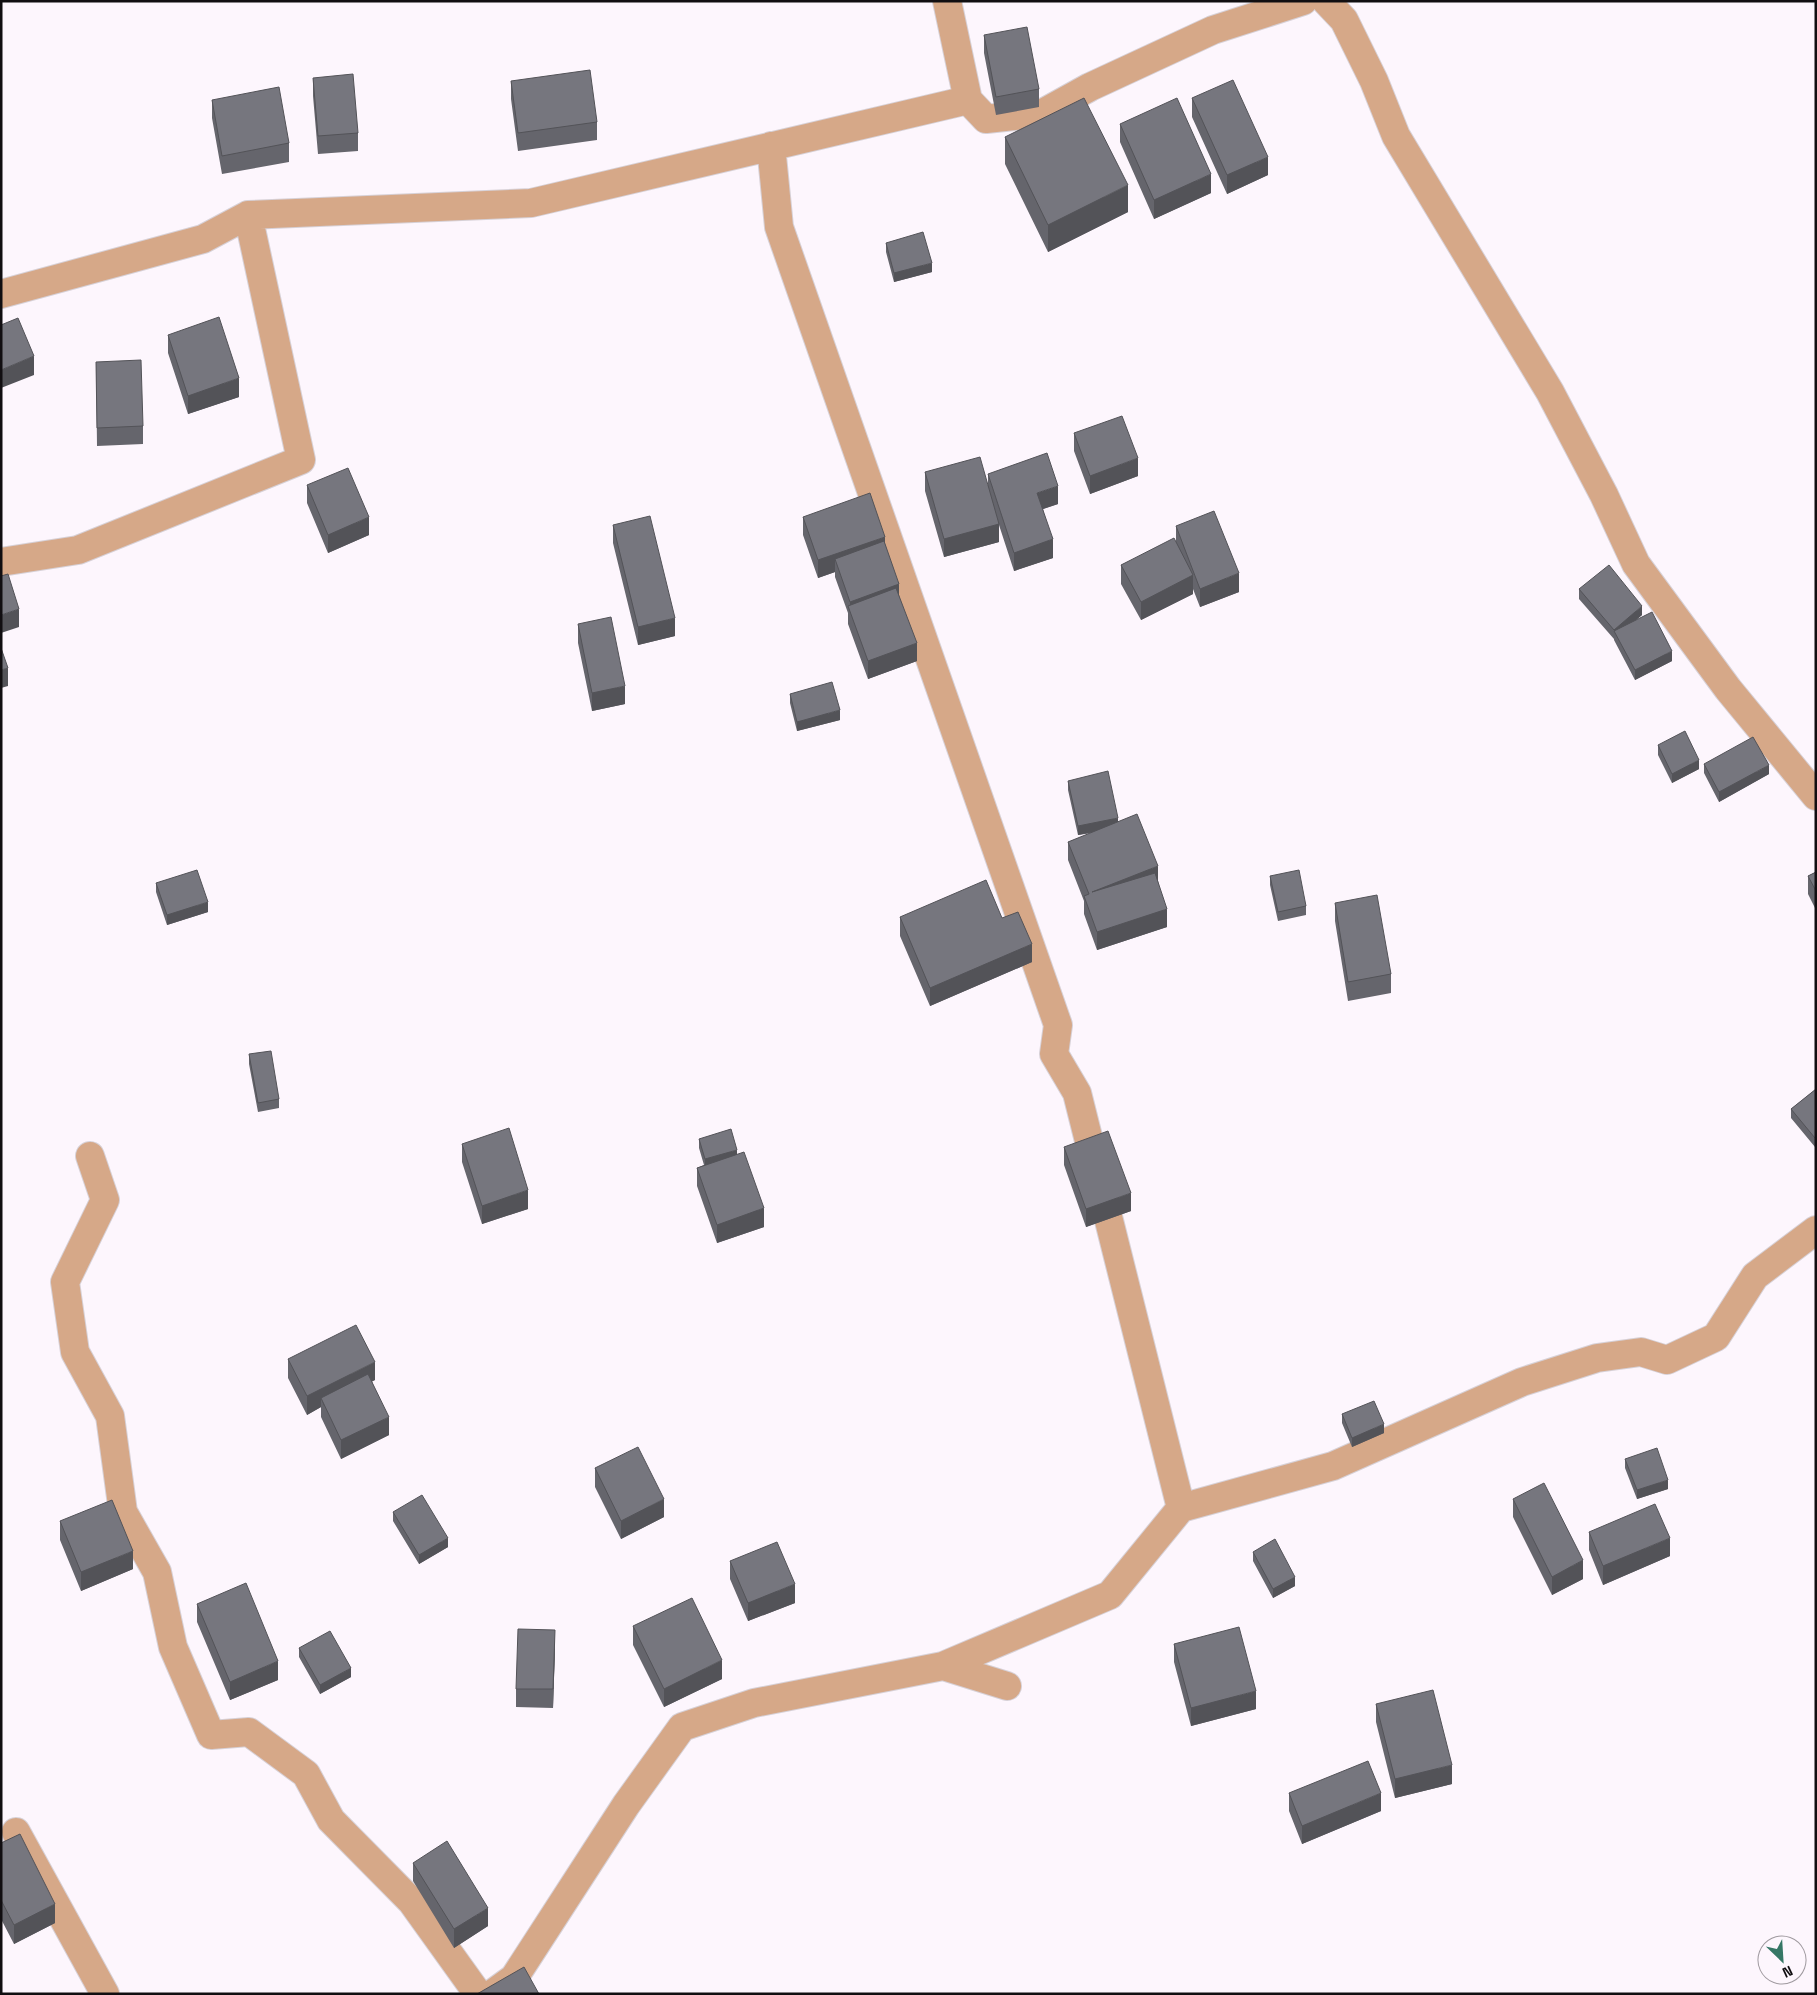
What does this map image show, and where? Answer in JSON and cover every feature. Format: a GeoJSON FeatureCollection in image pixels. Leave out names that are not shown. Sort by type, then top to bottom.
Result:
{"type":"FeatureCollection","features":[{"type":"Feature","properties":{"kind":"street"},"geometry":{"type":"LineString","coordinates":[[947,1],[968,100],[986,119],[1043,113],[1090,87],[1213,30],[1303,1]]}},
{"type":"Feature","properties":{"kind":"street"},"geometry":{"type":"LineString","coordinates":[[1326,1],[1344,20],[1374,81],[1396,136],[1550,392],[1604,495],[1636,564],[1728,689],[1816,796]]}},
{"type":"Feature","properties":{"kind":"street"},"geometry":{"type":"LineString","coordinates":[[1,294],[203,239],[248,215],[532,203],[968,100]]}},
{"type":"Feature","properties":{"kind":"street"},"geometry":{"type":"LineString","coordinates":[[771,146],[779,227],[1058,1025],[1054,1054],[1077,1093],[1180,1508]]}},
{"type":"Feature","properties":{"kind":"street"},"geometry":{"type":"LineString","coordinates":[[1,562],[78,550],[301,460],[248,215]]}},
{"type":"Feature","properties":{"kind":"street"},"geometry":{"type":"LineString","coordinates":[[90,1156],[105,1200],[65,1282],[75,1352],[110,1416],[124,1512],[157,1572],[172,1647],[210,1735],[249,1732],[306,1774],[331,1820],[412,1902],[478,1994]]}},
{"type":"Feature","properties":{"kind":"street"},"geometry":{"type":"LineString","coordinates":[[492,1994],[514,1978],[626,1805],[682,1727],[754,1702],[943,1666],[1110,1594],[1180,1508],[1333,1466],[1522,1382],[1597,1358],[1641,1352],[1667,1360],[1716,1337],[1755,1276],[1816,1230]]}},
{"type":"Feature","properties":{"kind":"street"},"geometry":{"type":"LineString","coordinates":[[943,1666],[1008,1686]]}},
{"type":"Feature","properties":{"kind":"street"},"geometry":{"type":"LineString","coordinates":[[16,1832],[105,1994]]}},
{"type":"Feature","properties":{"kind":"building"},"geometry":{"type":"Polygon","coordinates":[[[1027,27],[1039,89],[996,97],[984,35],[1027,27]]]}},
{"type":"Feature","properties":{"kind":"building"},"geometry":{"type":"Polygon","coordinates":[[[590,70],[597,122],[518,133],[511,81],[590,70]]]}},
{"type":"Feature","properties":{"kind":"building"},"geometry":{"type":"Polygon","coordinates":[[[353,74],[358,133],[318,136],[313,78],[353,74]]]}},
{"type":"Feature","properties":{"kind":"building"},"geometry":{"type":"Polygon","coordinates":[[[1233,80],[1268,157],[1227,175],[1192,98],[1233,80]]]}},
{"type":"Feature","properties":{"kind":"building"},"geometry":{"type":"Polygon","coordinates":[[[279,87],[289,143],[222,156],[212,100],[279,87]]]}},
{"type":"Feature","properties":{"kind":"building"},"geometry":{"type":"Polygon","coordinates":[[[1084,98],[1128,185],[1048,225],[1005,137],[1084,98]]]}},
{"type":"Feature","properties":{"kind":"building"},"geometry":{"type":"Polygon","coordinates":[[[1177,98],[1211,174],[1154,200],[1120,124],[1177,98]]]}},
{"type":"Feature","properties":{"kind":"building"},"geometry":{"type":"Polygon","coordinates":[[[923,232],[932,263],[894,273],[886,243],[923,232]]]}},
{"type":"Feature","properties":{"kind":"building"},"geometry":{"type":"Polygon","coordinates":[[[219,317],[239,378],[188,396],[168,335],[219,317]]]}},
{"type":"Feature","properties":{"kind":"building"},"geometry":{"type":"Polygon","coordinates":[[[18,318],[34,356],[1,370],[1,325],[18,318]]]}},
{"type":"Feature","properties":{"kind":"building"},"geometry":{"type":"Polygon","coordinates":[[[141,360],[143,426],[97,428],[96,362],[141,360]]]}},
{"type":"Feature","properties":{"kind":"building"},"geometry":{"type":"Polygon","coordinates":[[[1122,416],[1138,458],[1090,476],[1074,433],[1122,416]]]}},
{"type":"Feature","properties":{"kind":"building"},"geometry":{"type":"Polygon","coordinates":[[[1047,453],[1058,486],[1037,493],[1053,539],[1014,553],[988,474],[1047,453]]]}},
{"type":"Feature","properties":{"kind":"building"},"geometry":{"type":"Polygon","coordinates":[[[980,457],[999,524],[944,539],[925,472],[980,457]]]}},
{"type":"Feature","properties":{"kind":"building"},"geometry":{"type":"Polygon","coordinates":[[[348,468],[369,517],[328,535],[307,485],[348,468]]]}},
{"type":"Feature","properties":{"kind":"building"},"geometry":{"type":"Polygon","coordinates":[[[870,493],[885,537],[818,560],[803,517],[870,493]]]}},
{"type":"Feature","properties":{"kind":"building"},"geometry":{"type":"Polygon","coordinates":[[[1214,511],[1239,573],[1200,589],[1176,526],[1214,511]]]}},
{"type":"Feature","properties":{"kind":"building"},"geometry":{"type":"Polygon","coordinates":[[[650,516],[675,618],[638,627],[613,525],[650,516]]]}},
{"type":"Feature","properties":{"kind":"building"},"geometry":{"type":"Polygon","coordinates":[[[1174,538],[1193,575],[1141,602],[1121,565],[1174,538]]]}},
{"type":"Feature","properties":{"kind":"building"},"geometry":{"type":"Polygon","coordinates":[[[884,541],[899,584],[850,602],[835,559],[884,541]]]}},
{"type":"Feature","properties":{"kind":"building"},"geometry":{"type":"Polygon","coordinates":[[[1609,565],[1642,606],[1614,630],[1579,589],[1609,565]]]}},
{"type":"Feature","properties":{"kind":"building"},"geometry":{"type":"Polygon","coordinates":[[[8,574],[19,609],[1,615],[1,576],[8,574]]]}},
{"type":"Feature","properties":{"kind":"building"},"geometry":{"type":"Polygon","coordinates":[[[896,588],[917,643],[868,661],[848,606],[896,588]]]}},
{"type":"Feature","properties":{"kind":"building"},"geometry":{"type":"Polygon","coordinates":[[[1652,612],[1672,651],[1635,670],[1614,631],[1652,612]]]}},
{"type":"Feature","properties":{"kind":"building"},"geometry":{"type":"Polygon","coordinates":[[[611,617],[625,686],[592,693],[578,624],[611,617]]]}},
{"type":"Feature","properties":{"kind":"building"},"geometry":{"type":"Polygon","coordinates":[[[1,648],[8,668],[1,670],[1,648]]]}},
{"type":"Feature","properties":{"kind":"building"},"geometry":{"type":"Polygon","coordinates":[[[832,682],[840,710],[797,722],[790,694],[832,682]]]}},
{"type":"Feature","properties":{"kind":"building"},"geometry":{"type":"Polygon","coordinates":[[[1685,731],[1699,760],[1672,774],[1658,745],[1685,731]]]}},
{"type":"Feature","properties":{"kind":"building"},"geometry":{"type":"Polygon","coordinates":[[[1753,737],[1769,765],[1719,792],[1704,764],[1753,737]]]}},
{"type":"Feature","properties":{"kind":"building"},"geometry":{"type":"Polygon","coordinates":[[[1108,771],[1118,818],[1078,826],[1068,781],[1108,771]]]}},
{"type":"Feature","properties":{"kind":"building"},"geometry":{"type":"Polygon","coordinates":[[[1137,814],[1158,866],[1092,892],[1155,873],[1167,909],[1097,932],[1084,896],[1089,894],[1068,842],[1137,814]]]}},
{"type":"Feature","properties":{"kind":"building"},"geometry":{"type":"Polygon","coordinates":[[[197,870],[208,902],[167,915],[156,883],[197,870]]]}},
{"type":"Feature","properties":{"kind":"building"},"geometry":{"type":"Polygon","coordinates":[[[1299,870],[1306,906],[1278,912],[1270,876],[1299,870]]]}},
{"type":"Feature","properties":{"kind":"building"},"geometry":{"type":"Polygon","coordinates":[[[1816,872],[1816,891],[1808,876],[1816,872]]]}},
{"type":"Feature","properties":{"kind":"building"},"geometry":{"type":"Polygon","coordinates":[[[986,880],[1002,918],[1018,912],[1032,944],[930,988],[900,917],[986,880]]]}},
{"type":"Feature","properties":{"kind":"building"},"geometry":{"type":"Polygon","coordinates":[[[1377,895],[1391,974],[1348,982],[1335,903],[1377,895]]]}},
{"type":"Feature","properties":{"kind":"building"},"geometry":{"type":"Polygon","coordinates":[[[271,1051],[279,1099],[258,1103],[249,1054],[271,1051]]]}},
{"type":"Feature","properties":{"kind":"building"},"geometry":{"type":"Polygon","coordinates":[[[1816,1089],[1816,1137],[1815,1138],[1791,1109],[1816,1089]]]}},
{"type":"Feature","properties":{"kind":"building"},"geometry":{"type":"Polygon","coordinates":[[[509,1128],[528,1190],[482,1206],[462,1144],[509,1128]]]}},
{"type":"Feature","properties":{"kind":"building"},"geometry":{"type":"Polygon","coordinates":[[[731,1129],[737,1150],[705,1159],[699,1139],[731,1129]]]}},
{"type":"Feature","properties":{"kind":"building"},"geometry":{"type":"Polygon","coordinates":[[[1108,1131],[1131,1193],[1086,1209],[1064,1147],[1108,1131]]]}},
{"type":"Feature","properties":{"kind":"building"},"geometry":{"type":"Polygon","coordinates":[[[744,1152],[764,1208],[717,1225],[697,1168],[744,1152]]]}},
{"type":"Feature","properties":{"kind":"building"},"geometry":{"type":"Polygon","coordinates":[[[356,1325],[375,1362],[307,1396],[288,1359],[356,1325]]]}},
{"type":"Feature","properties":{"kind":"building"},"geometry":{"type":"Polygon","coordinates":[[[368,1374],[389,1417],[341,1440],[321,1398],[368,1374]]]}},
{"type":"Feature","properties":{"kind":"building"},"geometry":{"type":"Polygon","coordinates":[[[1374,1401],[1384,1424],[1352,1438],[1342,1414],[1374,1401]]]}},
{"type":"Feature","properties":{"kind":"building"},"geometry":{"type":"Polygon","coordinates":[[[638,1447],[664,1499],[621,1521],[595,1468],[638,1447]]]}},
{"type":"Feature","properties":{"kind":"building"},"geometry":{"type":"Polygon","coordinates":[[[1657,1448],[1668,1480],[1637,1490],[1625,1459],[1657,1448]]]}},
{"type":"Feature","properties":{"kind":"building"},"geometry":{"type":"Polygon","coordinates":[[[1544,1483],[1583,1560],[1552,1577],[1513,1499],[1544,1483]]]}},
{"type":"Feature","properties":{"kind":"building"},"geometry":{"type":"Polygon","coordinates":[[[422,1495],[448,1538],[419,1555],[393,1512],[422,1495]]]}},
{"type":"Feature","properties":{"kind":"building"},"geometry":{"type":"Polygon","coordinates":[[[112,1500],[133,1551],[81,1572],[60,1521],[112,1500]]]}},
{"type":"Feature","properties":{"kind":"building"},"geometry":{"type":"Polygon","coordinates":[[[1655,1504],[1670,1538],[1603,1566],[1589,1532],[1655,1504]]]}},
{"type":"Feature","properties":{"kind":"building"},"geometry":{"type":"Polygon","coordinates":[[[1275,1539],[1295,1577],[1273,1589],[1253,1552],[1275,1539]]]}},
{"type":"Feature","properties":{"kind":"building"},"geometry":{"type":"Polygon","coordinates":[[[777,1542],[795,1584],[748,1603],[730,1561],[777,1542]]]}},
{"type":"Feature","properties":{"kind":"building"},"geometry":{"type":"Polygon","coordinates":[[[246,1583],[278,1661],[230,1682],[197,1604],[246,1583]]]}},
{"type":"Feature","properties":{"kind":"building"},"geometry":{"type":"Polygon","coordinates":[[[692,1598],[722,1660],[664,1689],[633,1626],[692,1598]]]}},
{"type":"Feature","properties":{"kind":"building"},"geometry":{"type":"Polygon","coordinates":[[[1239,1627],[1256,1691],[1191,1708],[1174,1644],[1239,1627]]]}},
{"type":"Feature","properties":{"kind":"building"},"geometry":{"type":"Polygon","coordinates":[[[518,1629],[555,1630],[553,1689],[516,1689],[518,1629]]]}},
{"type":"Feature","properties":{"kind":"building"},"geometry":{"type":"Polygon","coordinates":[[[330,1631],[351,1668],[320,1685],[299,1648],[330,1631]]]}},
{"type":"Feature","properties":{"kind":"building"},"geometry":{"type":"Polygon","coordinates":[[[1433,1690],[1452,1765],[1395,1779],[1376,1704],[1433,1690]]]}},
{"type":"Feature","properties":{"kind":"building"},"geometry":{"type":"Polygon","coordinates":[[[1368,1761],[1381,1793],[1302,1826],[1289,1793],[1368,1761]]]}},
{"type":"Feature","properties":{"kind":"building"},"geometry":{"type":"Polygon","coordinates":[[[20,1834],[55,1904],[14,1925],[1,1900],[1,1843],[20,1834]]]}},
{"type":"Feature","properties":{"kind":"building"},"geometry":{"type":"Polygon","coordinates":[[[447,1841],[488,1908],[454,1929],[413,1863],[447,1841]]]}},
{"type":"Feature","properties":{"kind":"building"},"geometry":{"type":"Polygon","coordinates":[[[524,1967],[539,1994],[477,1994],[524,1967]]]}}]}
